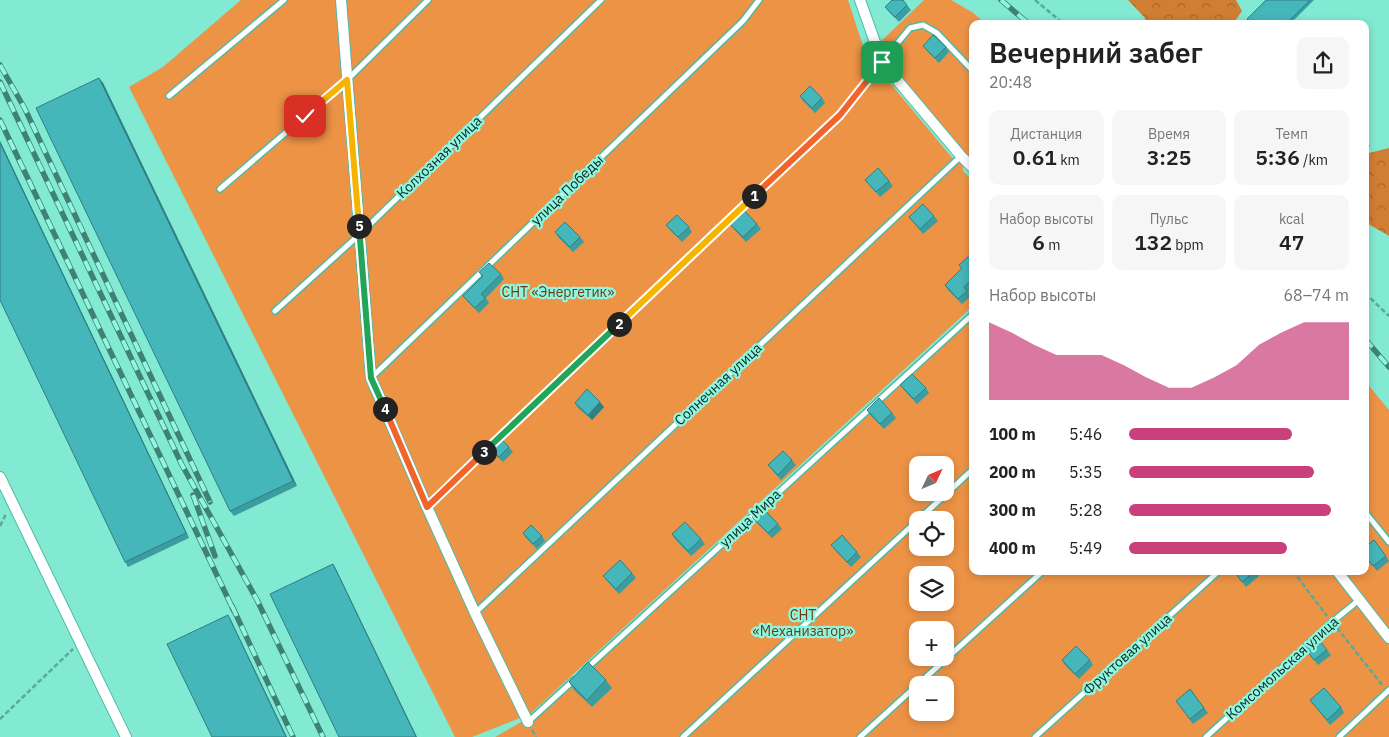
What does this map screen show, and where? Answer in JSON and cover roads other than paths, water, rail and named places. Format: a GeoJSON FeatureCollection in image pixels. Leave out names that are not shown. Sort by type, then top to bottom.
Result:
{"type":"FeatureCollection","features":[{"type":"Feature","properties":{"kind":"street"},"geometry":{"type":"LineString","coordinates":[[341,0],[371,378],[475,613],[528,722]]}},
{"type":"Feature","properties":{"kind":"street"},"geometry":{"type":"LineString","coordinates":[[860,0],[882,62],[969,164]]}},
{"type":"Feature","properties":{"kind":"street"},"geometry":{"type":"LineString","coordinates":[[0,477],[126,737]]}},
{"type":"Feature","properties":{"kind":"street"},"geometry":{"type":"LineString","coordinates":[[1340,575],[1389,638]]}},
{"type":"Feature","properties":{"kind":"lane"},"geometry":{"type":"LineString","coordinates":[[169,96],[284,0]]}},
{"type":"Feature","properties":{"kind":"lane"},"geometry":{"type":"LineString","coordinates":[[220,189],[347,80],[428,0]]}},
{"type":"Feature","properties":{"kind":"lane","name":"Колхозная улица"},"geometry":{"type":"LineString","coordinates":[[274,311],[360,234],[601,0]]}},
{"type":"Feature","properties":{"kind":"lane","name":"улица Победы"},"geometry":{"type":"LineString","coordinates":[[371,378],[743,21],[759,0]]}},
{"type":"Feature","properties":{"kind":"lane"},"geometry":{"type":"LineString","coordinates":[[427,507],[840,115],[910,28],[923,25],[937,33],[969,67]]}},
{"type":"Feature","properties":{"kind":"lane","name":"Солнечная улица"},"geometry":{"type":"LineString","coordinates":[[475,613],[961,156]]}},
{"type":"Feature","properties":{"kind":"lane","name":"улица Мира"},"geometry":{"type":"LineString","coordinates":[[528,722],[969,318]]}},
{"type":"Feature","properties":{"kind":"lane"},"geometry":{"type":"LineString","coordinates":[[928,511],[969,473]]}},
{"type":"Feature","properties":{"kind":"lane"},"geometry":{"type":"LineString","coordinates":[[1369,517],[1389,542]]}},
{"type":"Feature","properties":{"kind":"lane"},"geometry":{"type":"LineString","coordinates":[[683,737],[909,528]]}},
{"type":"Feature","properties":{"kind":"lane"},"geometry":{"type":"LineString","coordinates":[[860,737],[1039,575]]}},
{"type":"Feature","properties":{"kind":"lane","name":"Фруктовая улица"},"geometry":{"type":"LineString","coordinates":[[1035,737],[1215,575]]}},
{"type":"Feature","properties":{"kind":"lane","name":"Комсомольская улица"},"geometry":{"type":"LineString","coordinates":[[1206,737],[1332,622],[1359,600]]}},
{"type":"Feature","properties":{"kind":"lane"},"geometry":{"type":"LineString","coordinates":[[1339,737],[1388,691]]}},
{"type":"Feature","properties":{"kind":"railway"},"geometry":{"type":"LineString","coordinates":[[1001,0],[1024,20]]}},
{"type":"Feature","properties":{"kind":"railway"},"geometry":{"type":"LineString","coordinates":[[0,65],[25,109],[210,502]]}},
{"type":"Feature","properties":{"kind":"railway"},"geometry":{"type":"LineString","coordinates":[[0,82],[182,465],[257,600],[323,737]]}},
{"type":"Feature","properties":{"kind":"railway"},"geometry":{"type":"LineString","coordinates":[[0,120],[234,611]]}},
{"type":"Feature","properties":{"kind":"railway"},"geometry":{"type":"LineString","coordinates":[[1369,344],[1389,367]]}},
{"type":"Feature","properties":{"kind":"railway"},"geometry":{"type":"LineString","coordinates":[[193,495],[215,556]]}},
{"type":"Feature","properties":{"kind":"railway"},"geometry":{"type":"LineString","coordinates":[[232,606],[293,737]]}},
{"type":"Feature","properties":{"kind":"park label","name":"СНТ «Энергетик»"},"geometry":{"type":"Point","coordinates":[558,292]}},
{"type":"Feature","properties":{"kind":"park label","name":"СНТ «Механизатор»"},"geometry":{"type":"Point","coordinates":[803,624]}}]}
